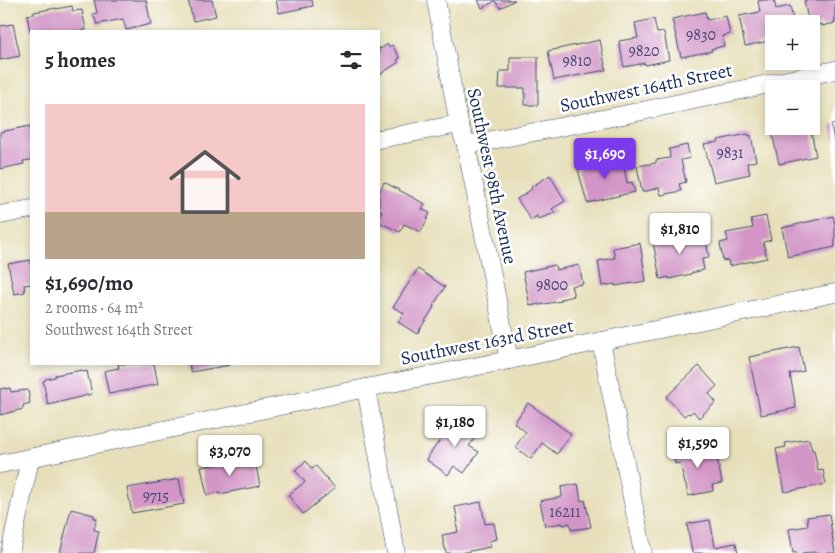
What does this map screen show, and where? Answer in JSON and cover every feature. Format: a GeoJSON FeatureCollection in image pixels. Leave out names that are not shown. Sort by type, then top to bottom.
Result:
{"type":"FeatureCollection","features":[{"type":"Feature","properties":{"kind":"street","name":"Southwest 98th Avenue"},"geometry":{"type":"LineString","coordinates":[[436,0],[459,124],[466,145],[509,360]]}},
{"type":"Feature","properties":{"kind":"street","name":"Southwest 164th Street"},"geometry":{"type":"LineString","coordinates":[[466,145],[623,115],[835,70]]}},
{"type":"Feature","properties":{"kind":"street"},"geometry":{"type":"LineString","coordinates":[[380,139],[459,124]]}},
{"type":"Feature","properties":{"kind":"street"},"geometry":{"type":"LineString","coordinates":[[0,215],[30,209]]}},
{"type":"Feature","properties":{"kind":"street","name":"Southwest 163rd Street"},"geometry":{"type":"LineString","coordinates":[[0,464],[835,293]]}},
{"type":"Feature","properties":{"kind":"street"},"geometry":{"type":"LineString","coordinates":[[601,341],[644,553]]}},
{"type":"Feature","properties":{"kind":"street"},"geometry":{"type":"LineString","coordinates":[[366,388],[396,553]]}},
{"type":"Feature","properties":{"kind":"street"},"geometry":{"type":"LineString","coordinates":[[10,553],[30,459]]}},
{"type":"Feature","properties":{"kind":"building"},"geometry":{"type":"Polygon","coordinates":[[[94,0],[146,0],[151,24],[126,30],[123,19],[97,24],[93,14],[97,13],[94,0]]]}},
{"type":"Feature","properties":{"kind":"building"},"geometry":{"type":"Polygon","coordinates":[[[188,0],[212,0],[216,16],[193,21],[188,0]]]}},
{"type":"Feature","properties":{"kind":"building"},"geometry":{"type":"Polygon","coordinates":[[[276,0],[312,0],[313,6],[279,13],[276,0]]]}},
{"type":"Feature","properties":{"kind":"building"},"geometry":{"type":"Polygon","coordinates":[[[478,0],[515,0],[500,8],[495,1],[482,8],[478,0]]]}},
{"type":"Feature","properties":{"kind":"building"},"geometry":{"type":"Polygon","coordinates":[[[774,0],[776,9],[790,6],[792,15],[765,15],[765,42],[745,46],[739,16],[760,12],[758,1],[774,0]]]}},
{"type":"Feature","properties":{"kind":"building"},"geometry":{"type":"Polygon","coordinates":[[[835,0],[835,23],[822,26],[822,24],[820,24],[820,15],[807,15],[804,1],[835,0]]]}},
{"type":"Feature","properties":{"kind":"building"},"geometry":{"type":"Polygon","coordinates":[[[72,6],[73,11],[82,10],[86,30],[30,31],[27,15],[34,14],[34,12],[72,6]]]}},
{"type":"Feature","properties":{"kind":"building"},"geometry":{"type":"Polygon","coordinates":[[[705,12],[707,20],[726,16],[730,34],[722,36],[724,46],[711,49],[712,51],[681,57],[672,19],[705,12]]]}},
{"type":"Feature","properties":{"kind":"building"},"geometry":{"type":"Polygon","coordinates":[[[654,19],[657,33],[664,32],[669,60],[624,67],[619,41],[638,38],[635,23],[654,19]]]}},
{"type":"Feature","properties":{"kind":"building"},"geometry":{"type":"Polygon","coordinates":[[[13,24],[20,56],[0,60],[0,26],[13,24]]]}},
{"type":"Feature","properties":{"kind":"building"},"geometry":{"type":"Polygon","coordinates":[[[600,40],[606,70],[554,80],[548,51],[600,40]]]}},
{"type":"Feature","properties":{"kind":"building"},"geometry":{"type":"Polygon","coordinates":[[[388,44],[389,47],[392,45],[400,58],[397,60],[399,62],[380,74],[380,49],[388,44]]]}},
{"type":"Feature","properties":{"kind":"building"},"geometry":{"type":"Polygon","coordinates":[[[510,57],[538,57],[538,105],[525,105],[525,88],[499,88],[500,71],[510,71],[510,57]]]}},
{"type":"Feature","properties":{"kind":"building"},"geometry":{"type":"Polygon","coordinates":[[[835,124],[835,141],[834,141],[831,125],[835,124]]]}},
{"type":"Feature","properties":{"kind":"building"},"geometry":{"type":"Polygon","coordinates":[[[30,126],[30,160],[23,161],[24,164],[0,169],[0,132],[30,126]]]}},
{"type":"Feature","properties":{"kind":"building"},"geometry":{"type":"Polygon","coordinates":[[[748,134],[749,136],[751,135],[756,161],[747,163],[750,174],[714,182],[704,144],[748,134]]]}},
{"type":"Feature","properties":{"kind":"building"},"geometry":{"type":"Polygon","coordinates":[[[772,135],[812,135],[816,156],[779,164],[772,135]]]}},
{"type":"Feature","properties":{"kind":"building"},"geometry":{"type":"Polygon","coordinates":[[[687,145],[690,158],[681,160],[686,182],[679,184],[681,191],[661,195],[659,188],[642,192],[637,166],[656,163],[656,160],[670,158],[669,149],[687,145]]]}},
{"type":"Feature","properties":{"kind":"building"},"geometry":{"type":"Polygon","coordinates":[[[622,157],[627,183],[632,182],[635,192],[587,203],[578,169],[622,157]]]}},
{"type":"Feature","properties":{"kind":"building"},"geometry":{"type":"Polygon","coordinates":[[[550,175],[565,201],[552,209],[555,213],[538,219],[537,216],[531,220],[517,199],[550,175]]]}},
{"type":"Feature","properties":{"kind":"building"},"geometry":{"type":"Polygon","coordinates":[[[384,182],[425,204],[422,209],[430,213],[421,232],[404,224],[400,232],[380,222],[382,211],[380,210],[380,191],[384,182]]]}},
{"type":"Feature","properties":{"kind":"building"},"geometry":{"type":"Polygon","coordinates":[[[766,216],[771,240],[763,242],[767,258],[729,266],[728,260],[723,261],[720,243],[728,241],[726,233],[753,228],[751,219],[766,216]]]}},
{"type":"Feature","properties":{"kind":"building"},"geometry":{"type":"Polygon","coordinates":[[[833,216],[835,247],[788,257],[782,228],[833,216]]]}},
{"type":"Feature","properties":{"kind":"building"},"geometry":{"type":"Polygon","coordinates":[[[697,231],[699,241],[706,240],[709,258],[702,259],[704,270],[669,279],[669,277],[660,279],[653,241],[697,231]]]}},
{"type":"Feature","properties":{"kind":"building"},"geometry":{"type":"Polygon","coordinates":[[[640,243],[646,281],[602,286],[598,261],[615,258],[613,248],[640,243]]]}},
{"type":"Feature","properties":{"kind":"building"},"geometry":{"type":"Polygon","coordinates":[[[30,260],[30,284],[24,285],[25,292],[14,294],[8,264],[30,260]]]}},
{"type":"Feature","properties":{"kind":"building"},"geometry":{"type":"Polygon","coordinates":[[[555,265],[556,270],[579,265],[583,284],[571,286],[574,296],[561,299],[561,301],[530,306],[523,272],[555,265]]]}},
{"type":"Feature","properties":{"kind":"building"},"geometry":{"type":"Polygon","coordinates":[[[418,269],[445,287],[417,334],[398,322],[404,313],[393,307],[418,269]]]}},
{"type":"Feature","properties":{"kind":"building"},"geometry":{"type":"Polygon","coordinates":[[[799,347],[804,371],[790,374],[796,408],[761,415],[749,357],[799,347]]]}},
{"type":"Feature","properties":{"kind":"building"},"geometry":{"type":"Polygon","coordinates":[[[118,365],[154,365],[158,384],[109,394],[104,371],[119,368],[118,365]]]}},
{"type":"Feature","properties":{"kind":"building"},"geometry":{"type":"Polygon","coordinates":[[[189,365],[230,365],[191,372],[189,365]]]}},
{"type":"Feature","properties":{"kind":"building"},"geometry":{"type":"Polygon","coordinates":[[[699,366],[717,386],[709,394],[716,402],[699,418],[693,411],[684,416],[666,397],[699,366]]]}},
{"type":"Feature","properties":{"kind":"building"},"geometry":{"type":"Polygon","coordinates":[[[82,370],[83,372],[87,371],[92,394],[48,405],[43,381],[55,377],[55,375],[82,370]]]}},
{"type":"Feature","properties":{"kind":"building"},"geometry":{"type":"Polygon","coordinates":[[[10,388],[11,392],[28,390],[30,403],[23,405],[23,409],[0,415],[0,389],[10,388]]]}},
{"type":"Feature","properties":{"kind":"building"},"geometry":{"type":"Polygon","coordinates":[[[528,403],[571,434],[557,454],[542,443],[531,459],[515,447],[526,432],[514,423],[528,403]]]}},
{"type":"Feature","properties":{"kind":"building"},"geometry":{"type":"Polygon","coordinates":[[[458,415],[477,429],[472,436],[475,438],[469,446],[479,452],[464,473],[454,466],[448,475],[427,460],[458,415]]]}},
{"type":"Feature","properties":{"kind":"building"},"geometry":{"type":"Polygon","coordinates":[[[809,439],[812,450],[814,450],[818,471],[823,470],[826,484],[785,492],[776,449],[786,447],[785,443],[809,439]]]}},
{"type":"Feature","properties":{"kind":"building"},"geometry":{"type":"Polygon","coordinates":[[[704,444],[706,454],[716,452],[722,483],[712,485],[713,491],[688,496],[680,463],[675,464],[673,450],[704,444]]]}},
{"type":"Feature","properties":{"kind":"building"},"geometry":{"type":"Polygon","coordinates":[[[245,459],[247,467],[256,466],[260,486],[207,495],[201,467],[245,459]]]}},
{"type":"Feature","properties":{"kind":"building"},"geometry":{"type":"Polygon","coordinates":[[[306,461],[312,469],[316,466],[335,488],[303,514],[288,495],[305,482],[295,470],[306,461]]]}},
{"type":"Feature","properties":{"kind":"building"},"geometry":{"type":"Polygon","coordinates":[[[179,479],[184,504],[132,513],[127,488],[179,479]]]}},
{"type":"Feature","properties":{"kind":"building"},"geometry":{"type":"Polygon","coordinates":[[[578,484],[581,501],[585,500],[591,527],[571,530],[570,523],[545,526],[540,501],[562,497],[561,487],[578,484]]]}},
{"type":"Feature","properties":{"kind":"building"},"geometry":{"type":"Polygon","coordinates":[[[481,502],[485,524],[494,523],[497,539],[489,541],[490,547],[460,553],[446,553],[442,535],[458,532],[455,507],[481,502]]]}},
{"type":"Feature","properties":{"kind":"building"},"geometry":{"type":"Polygon","coordinates":[[[71,509],[94,515],[94,518],[97,518],[94,530],[99,531],[94,553],[60,553],[71,509]]]}},
{"type":"Feature","properties":{"kind":"building"},"geometry":{"type":"Polygon","coordinates":[[[829,514],[835,553],[793,553],[789,529],[808,526],[807,517],[829,514]]]}},
{"type":"Feature","properties":{"kind":"building"},"geometry":{"type":"Polygon","coordinates":[[[710,520],[715,547],[736,543],[738,553],[692,553],[687,524],[710,520]]]}}]}
